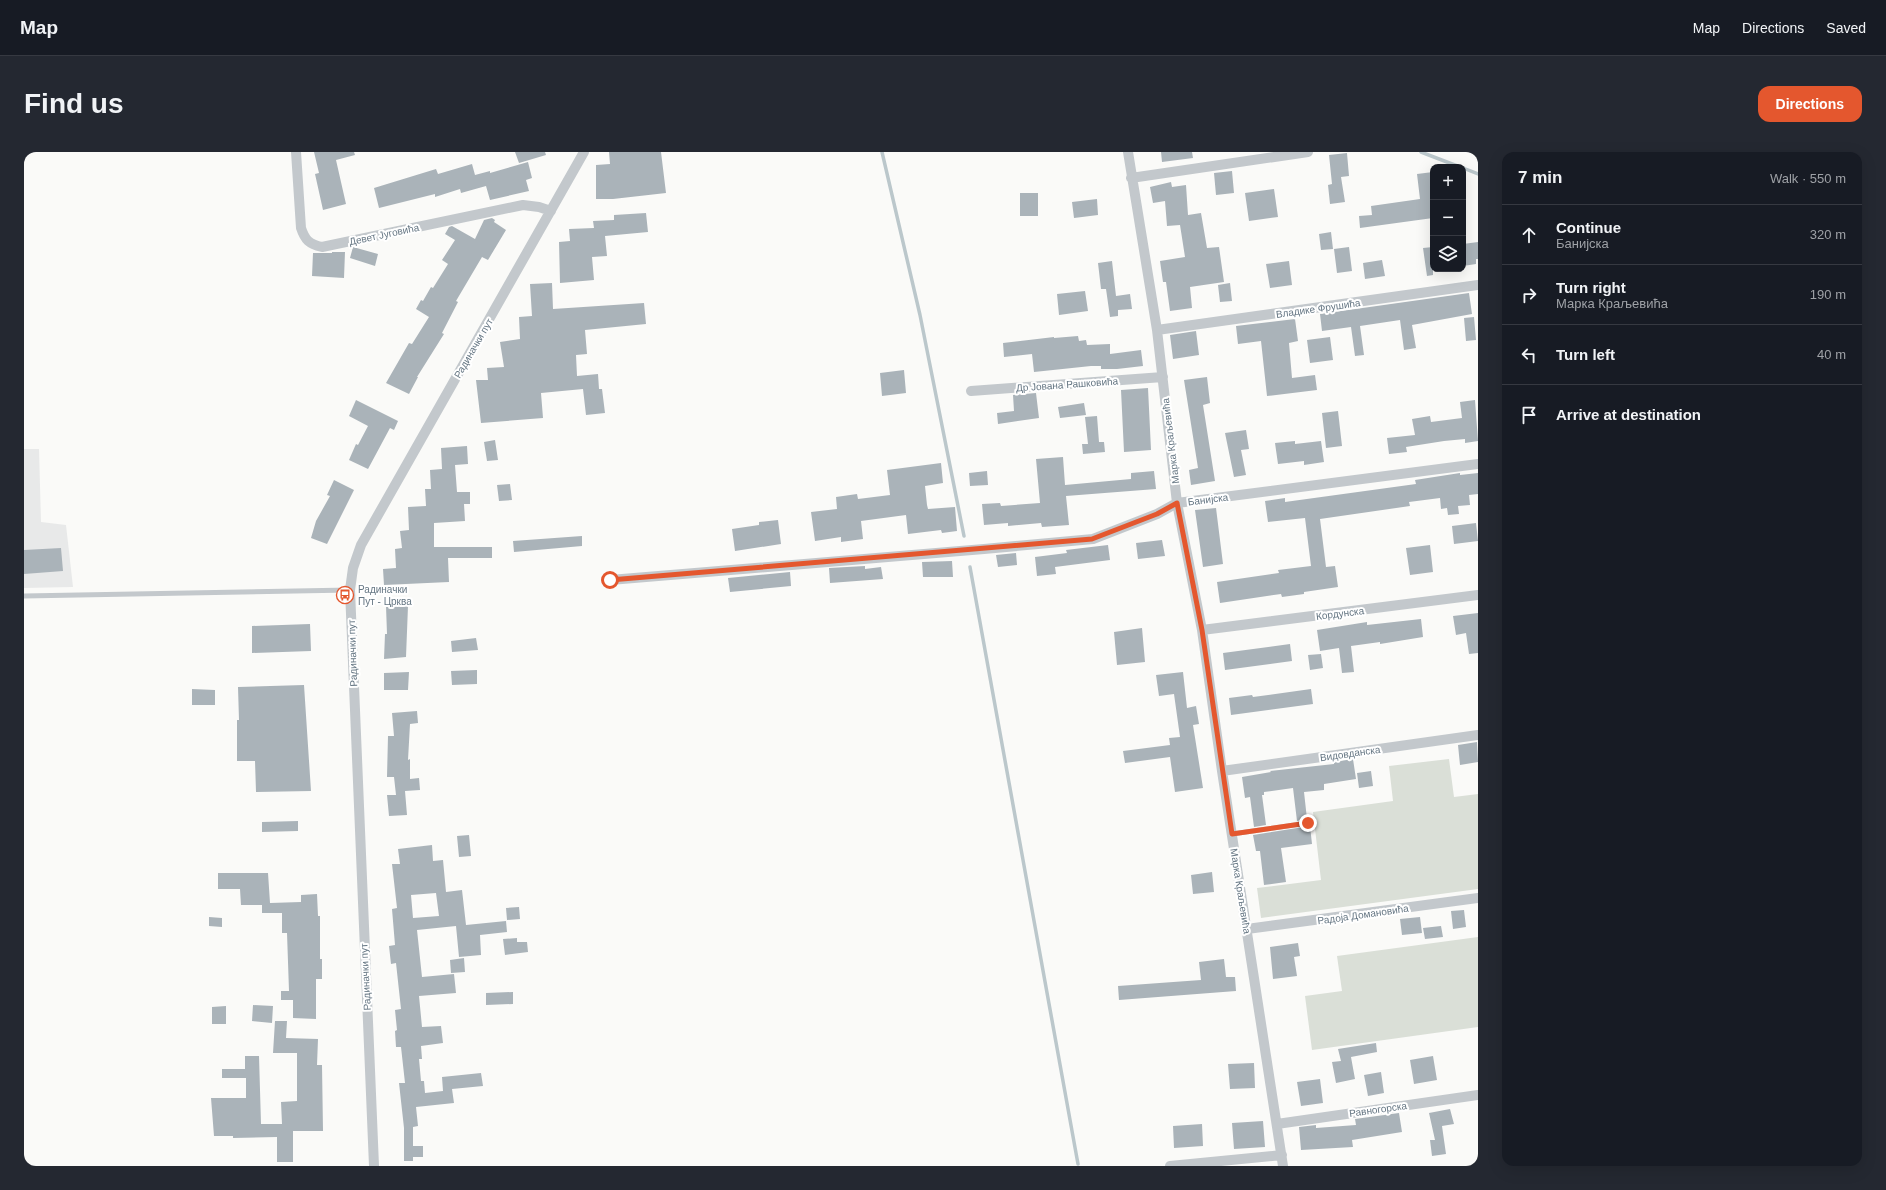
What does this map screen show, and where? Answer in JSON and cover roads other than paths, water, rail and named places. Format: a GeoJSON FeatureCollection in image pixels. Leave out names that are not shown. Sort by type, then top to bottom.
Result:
{"type":"FeatureCollection","features":[{"type":"Feature","properties":{"kind":"street","name":"Девет Југовића"},"geometry":{"type":"LineString","coordinates":[[296,152],[302,228],[305,238],[312,245],[322,247],[514,207],[531,206],[551,211]]}},
{"type":"Feature","properties":{"kind":"street","name":"Радиначки пут"},"geometry":{"type":"LineString","coordinates":[[374,1166],[350,590],[353,568],[361,545],[584,152]]}},
{"type":"Feature","properties":{"kind":"street","name":"Марка Краљевића"},"geometry":{"type":"LineString","coordinates":[[1128,152],[1131,178],[1157,330],[1177,503],[1202,630],[1222,771],[1248,929],[1283,1166]]}},
{"type":"Feature","properties":{"kind":"street"},"geometry":{"type":"LineString","coordinates":[[1131,178],[1308,152]]}},
{"type":"Feature","properties":{"kind":"street","name":"Владике Фрушића"},"geometry":{"type":"LineString","coordinates":[[1157,330],[1478,285]]}},
{"type":"Feature","properties":{"kind":"street","name":"Др Јована Рашковића"},"geometry":{"type":"LineString","coordinates":[[971,391],[1162,377]]}},
{"type":"Feature","properties":{"kind":"street","name":"Банијска"},"geometry":{"type":"LineString","coordinates":[[610,580],[1092,539],[1157,514],[1177,503],[1478,464]]}},
{"type":"Feature","properties":{"kind":"street","name":"Кордунска"},"geometry":{"type":"LineString","coordinates":[[1202,630],[1478,595]]}},
{"type":"Feature","properties":{"kind":"street","name":"Видовданска"},"geometry":{"type":"LineString","coordinates":[[1222,771],[1478,735]]}},
{"type":"Feature","properties":{"kind":"street","name":"Радоја Домановића"},"geometry":{"type":"LineString","coordinates":[[1248,929],[1478,898]]}},
{"type":"Feature","properties":{"kind":"street","name":"Равногорска"},"geometry":{"type":"LineString","coordinates":[[1277,1124],[1478,1095]]}},
{"type":"Feature","properties":{"kind":"street"},"geometry":{"type":"LineString","coordinates":[[1170,1166],[1282,1155]]}},
{"type":"Feature","properties":{"kind":"lane"},"geometry":{"type":"LineString","coordinates":[[24,596],[350,590]]}},
{"type":"Feature","properties":{"kind":"lane"},"geometry":{"type":"LineString","coordinates":[[1232,834],[1308,823]]}},
{"type":"Feature","properties":{"kind":"waterway"},"geometry":{"type":"LineString","coordinates":[[882,152],[920,315],[964,536]]}},
{"type":"Feature","properties":{"kind":"waterway"},"geometry":{"type":"LineString","coordinates":[[1421,152],[1452,164]]}},
{"type":"Feature","properties":{"kind":"waterway"},"geometry":{"type":"LineString","coordinates":[[1466,169],[1478,174]]}},
{"type":"Feature","properties":{"kind":"waterway"},"geometry":{"type":"LineString","coordinates":[[970,567],[1078,1164]]}},
{"type":"Feature","properties":{"kind":"place","name":"Радиначки Пут - Црква"},"geometry":{"type":"Point","coordinates":[345,595]}}]}
